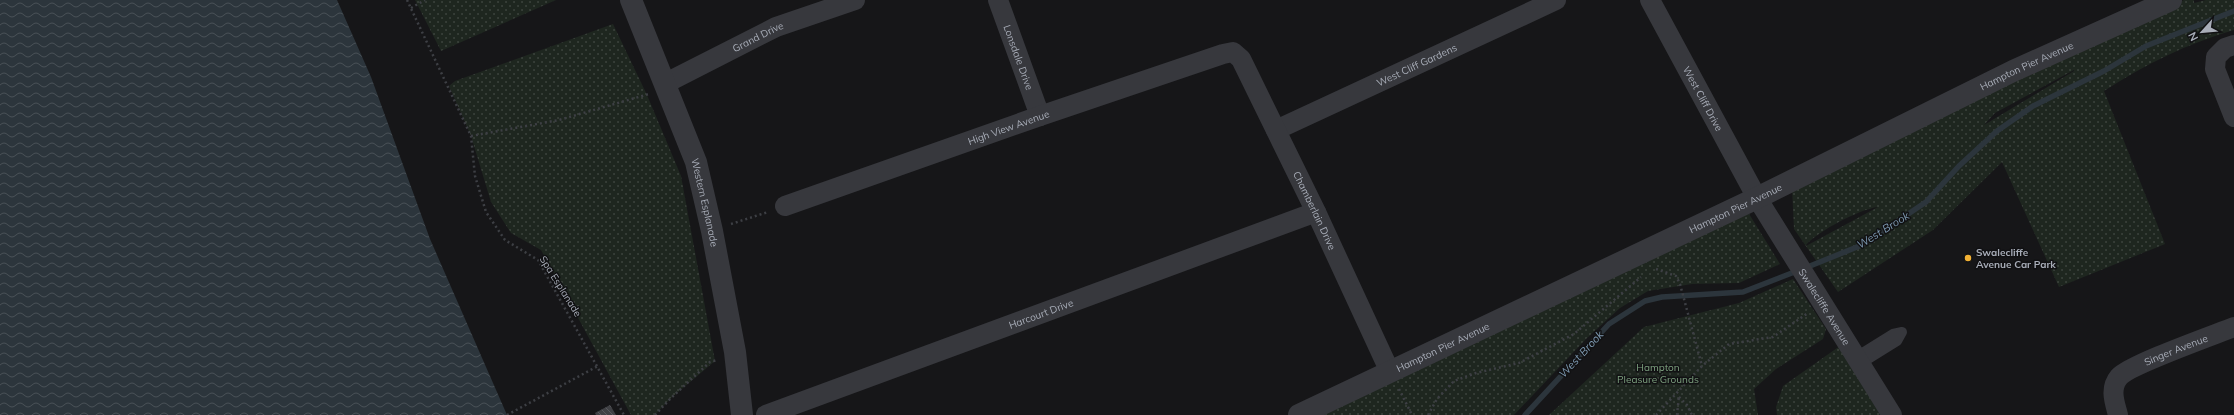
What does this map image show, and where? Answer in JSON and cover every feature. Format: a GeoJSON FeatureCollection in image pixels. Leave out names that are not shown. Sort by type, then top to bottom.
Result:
{"type":"FeatureCollection","features":[{"type":"Feature","properties":{"kind":"street","name":"Western Esplanade"},"geometry":{"type":"LineString","coordinates":[[631,0],[666,84],[696,162],[712,231],[735,352],[742,415]]}},
{"type":"Feature","properties":{"kind":"street","name":"Grand Drive"},"geometry":{"type":"LineString","coordinates":[[666,84],[776,27],[835,3],[855,0]]}},
{"type":"Feature","properties":{"kind":"street","name":"Lonsdale Drive"},"geometry":{"type":"LineString","coordinates":[[998,0],[1040,116]]}},
{"type":"Feature","properties":{"kind":"street","name":"West Cliff Gardens"},"geometry":{"type":"LineString","coordinates":[[1276,130],[1556,0]]}},
{"type":"Feature","properties":{"kind":"street","name":"West Cliff Drive"},"geometry":{"type":"LineString","coordinates":[[1650,0],[1757,198]]}},
{"type":"Feature","properties":{"kind":"street","name":"Hampton Pier Avenue"},"geometry":{"type":"LineString","coordinates":[[1298,415],[1757,198],[2013,71],[2171,0]]}},
{"type":"Feature","properties":{"kind":"street"},"geometry":{"type":"LineString","coordinates":[[2234,45],[2225,48],[2216,57],[2215,69],[2234,117]]}},
{"type":"Feature","properties":{"kind":"street","name":"High View Avenue"},"geometry":{"type":"LineString","coordinates":[[786,206],[1040,116],[1224,54],[1234,52]]}},
{"type":"Feature","properties":{"kind":"street","name":"Chamberlain Drive"},"geometry":{"type":"LineString","coordinates":[[1234,52],[1241,59],[1316,212],[1390,372]]}},
{"type":"Feature","properties":{"kind":"street","name":"Swalecliffe Avenue"},"geometry":{"type":"LineString","coordinates":[[1757,198],[1892,415]]}},
{"type":"Feature","properties":{"kind":"street","name":"Harcourt Drive"},"geometry":{"type":"LineString","coordinates":[[766,415],[1316,212]]}},
{"type":"Feature","properties":{"kind":"street","name":"Singer Avenue"},"geometry":{"type":"LineString","coordinates":[[2118,415],[2112,394],[2119,377],[2138,366],[2234,327]]}},
{"type":"Feature","properties":{"kind":"path","name":"Spa Esplanade"},"geometry":{"type":"LineString","coordinates":[[407,0],[437,60],[471,136],[475,176],[486,212],[506,240],[538,260],[624,415]]}},
{"type":"Feature","properties":{"kind":"path"},"geometry":{"type":"LineString","coordinates":[[411,8],[425,0]]}},
{"type":"Feature","properties":{"kind":"path"},"geometry":{"type":"LineString","coordinates":[[471,136],[559,120],[647,95],[666,84]]}},
{"type":"Feature","properties":{"kind":"path"},"geometry":{"type":"LineString","coordinates":[[712,231],[786,206]]}},
{"type":"Feature","properties":{"kind":"path"},"geometry":{"type":"LineString","coordinates":[[1651,271],[1658,268],[1676,276],[1690,316],[1702,366]]}},
{"type":"Feature","properties":{"kind":"path"},"geometry":{"type":"LineString","coordinates":[[1428,415],[1437,399],[1454,381],[1476,373],[1519,363],[1574,334],[1644,274]]}},
{"type":"Feature","properties":{"kind":"path"},"geometry":{"type":"LineString","coordinates":[[1656,415],[1678,394],[1702,366],[1729,344],[1773,337],[1818,295]]}},
{"type":"Feature","properties":{"kind":"path"},"geometry":{"type":"LineString","coordinates":[[656,415],[671,398],[710,362],[735,352]]}},
{"type":"Feature","properties":{"kind":"path"},"geometry":{"type":"LineString","coordinates":[[507,415],[598,366]]}},
{"type":"Feature","properties":{"kind":"path"},"geometry":{"type":"LineString","coordinates":[[1390,372],[1412,415]]}},
{"type":"Feature","properties":{"kind":"path"},"geometry":{"type":"LineString","coordinates":[[1678,394],[1687,404],[1692,415]]}},
{"type":"Feature","properties":{"kind":"path"},"geometry":{"type":"LineString","coordinates":[[1677,415],[1680,397]]}},
{"type":"Feature","properties":{"kind":"green space"},"geometry":{"type":"Polygon","coordinates":[[[415,0],[556,0],[441,51],[415,0]]]}},
{"type":"Feature","properties":{"kind":"green space"},"geometry":{"type":"Polygon","coordinates":[[[2184,0],[2194,0],[2194,3],[2206,0],[2234,0],[2234,30],[2183,48],[2135,72],[2104,91],[2165,244],[2059,287],[2002,162],[1933,230],[1838,292],[1794,229],[1792,188],[2090,43],[2184,0]],[[2074,71],[1995,113],[1984,125],[2074,71]],[[1878,207],[1850,216],[1829,227],[1812,239],[1806,246],[1878,207]]]}},
{"type":"Feature","properties":{"kind":"green space"},"geometry":{"type":"Polygon","coordinates":[[[613,24],[647,95],[681,176],[715,361],[671,398],[655,415],[631,415],[541,250],[511,233],[491,202],[471,136],[449,86],[455,81],[613,24]]]}},
{"type":"Feature","properties":{"kind":"green space"},"geometry":{"type":"Polygon","coordinates":[[[1746,209],[1780,264],[1739,283],[1692,284],[1648,291],[1620,308],[1586,339],[1514,415],[1315,415],[1746,209]]]}},
{"type":"Feature","properties":{"kind":"green space","name":"Hampton Pleasure Grounds"},"geometry":{"type":"Polygon","coordinates":[[[1793,279],[1826,329],[1823,339],[1776,369],[1754,389],[1758,415],[1549,415],[1644,327],[1739,303],[1793,279]]]}},
{"type":"Feature","properties":{"kind":"green space"},"geometry":{"type":"Polygon","coordinates":[[[1847,341],[1892,415],[1777,415],[1776,407],[1783,386],[1847,341]]]}},
{"type":"Feature","properties":{"kind":"water"},"geometry":{"type":"Polygon","coordinates":[[[0,0],[337,0],[371,77],[430,239],[507,415],[0,415],[0,0]]]}},
{"type":"Feature","properties":{"kind":"building"},"geometry":{"type":"Polygon","coordinates":[[[610,405],[616,415],[596,415],[595,413],[610,405]]]}},
{"type":"Feature","properties":{"kind":"waterway","name":"West Brook"},"geometry":{"type":"LineString","coordinates":[[1805,268],[1862,245],[1926,202],[1959,166],[1997,131],[2033,106],[2104,71],[2146,46],[2234,11]]}},
{"type":"Feature","properties":{"kind":"waterway","name":"West Brook"},"geometry":{"type":"LineString","coordinates":[[1525,415],[1609,324],[1645,301],[1662,297],[1743,292],[1797,271]]}},
{"type":"Feature","properties":{"kind":"place","name":"Swalecliffe Avenue Car Park"},"geometry":{"type":"Point","coordinates":[1968,258]}}]}
